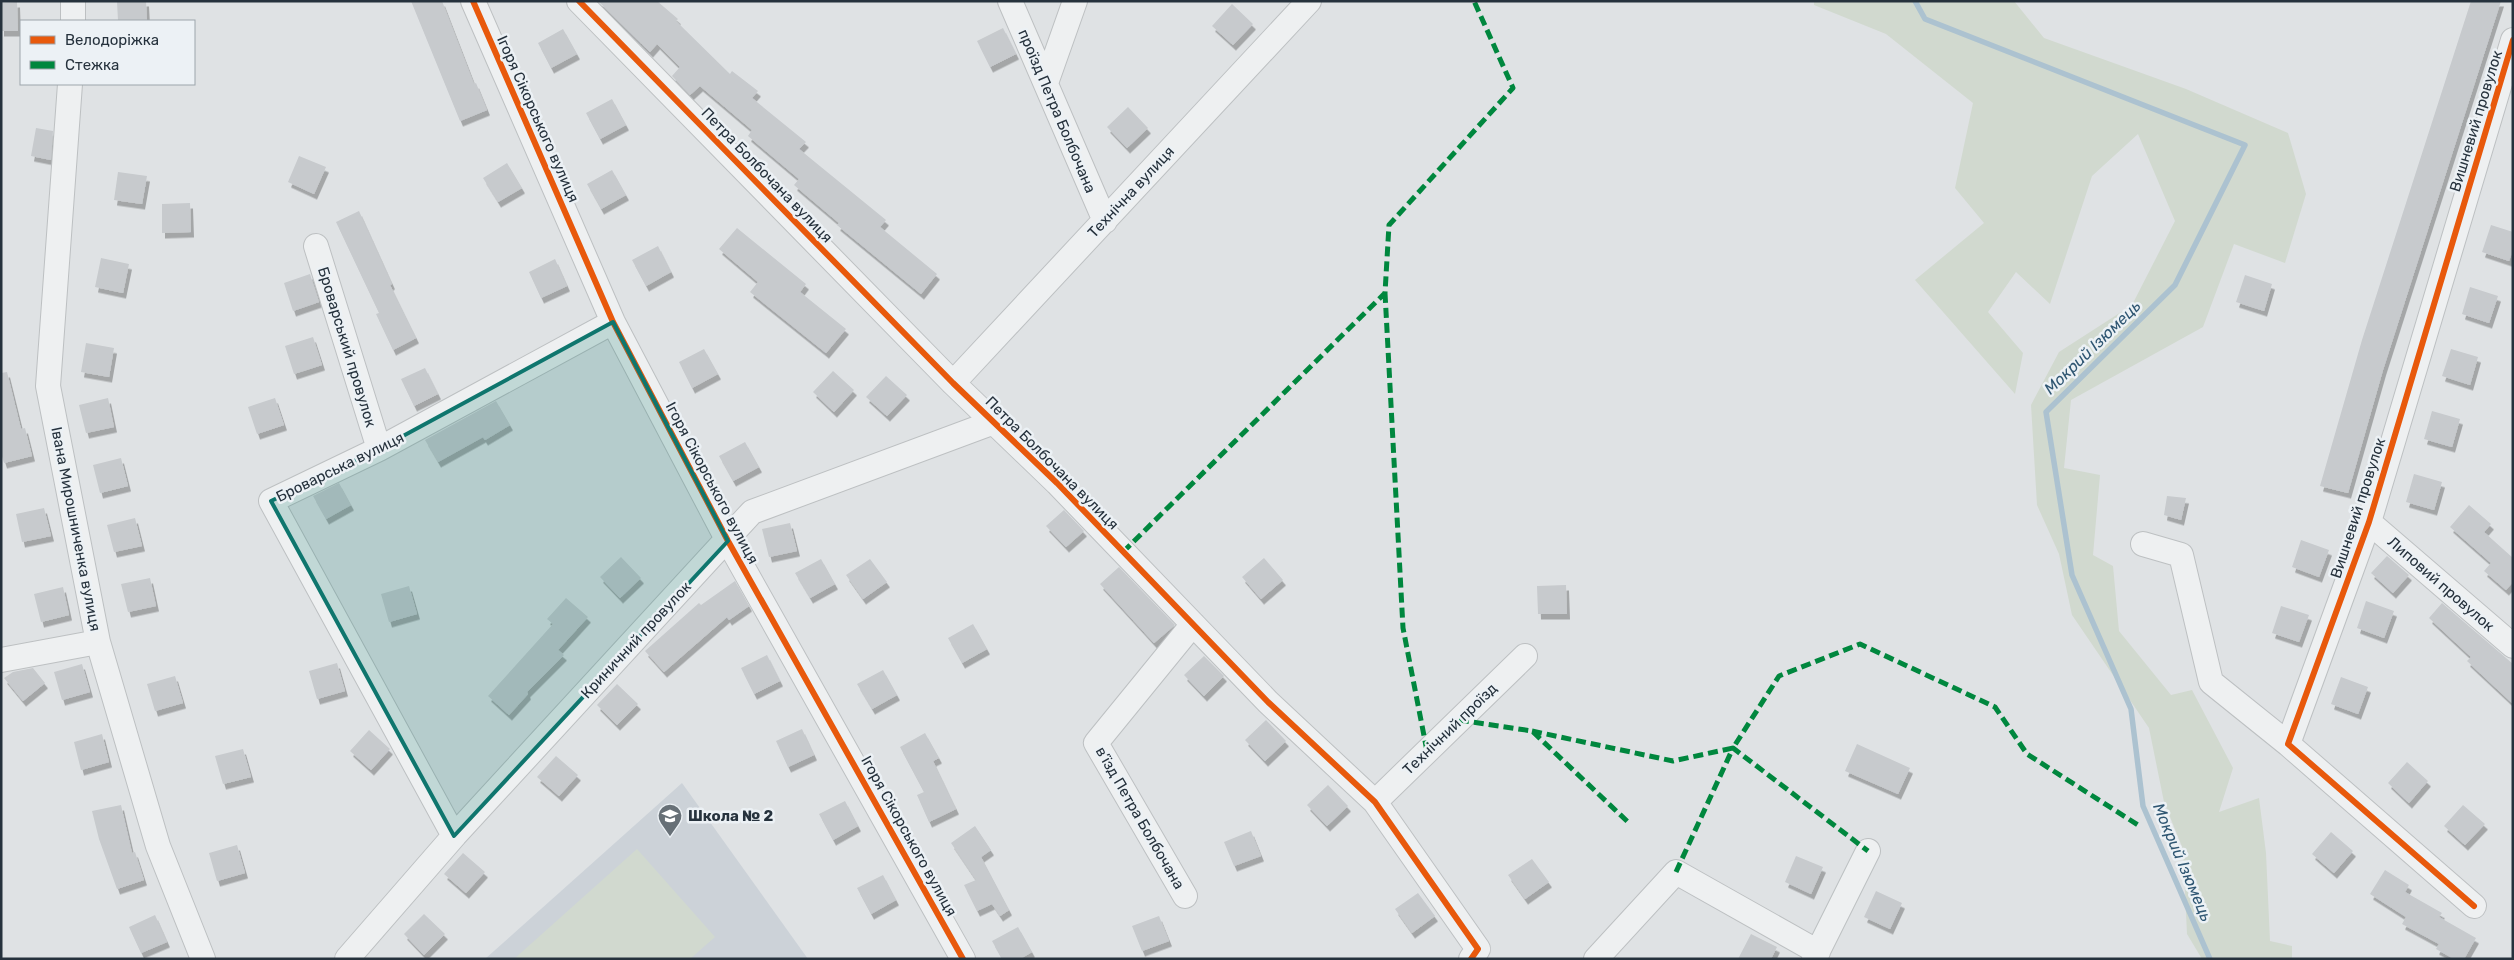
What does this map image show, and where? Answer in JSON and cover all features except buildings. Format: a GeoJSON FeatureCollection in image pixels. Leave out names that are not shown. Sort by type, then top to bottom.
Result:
{"type":"FeatureCollection","features":[{"type":"Feature","properties":{"kind":"street"},"geometry":{"type":"LineString","coordinates":[[73,1],[73,20]]}},
{"type":"Feature","properties":{"kind":"street","name":"Ігоря Сікорського вулиця"},"geometry":{"type":"LineString","coordinates":[[473,1],[613,322],[728,541],[963,959]]}},
{"type":"Feature","properties":{"kind":"street","name":"Петра Болбочана вулиця"},"geometry":{"type":"LineString","coordinates":[[578,1],[953,383],[1057,483],[1268,702],[1375,802],[1477,956]]}},
{"type":"Feature","properties":{"kind":"street","name":"проїзд Петра Болбочана"},"geometry":{"type":"LineString","coordinates":[[1010,1],[1104,221]]}},
{"type":"Feature","properties":{"kind":"street"},"geometry":{"type":"LineString","coordinates":[[1046,83],[1075,1]]}},
{"type":"Feature","properties":{"kind":"street","name":"Технічна вулиця"},"geometry":{"type":"LineString","coordinates":[[953,383],[1309,1]]}},
{"type":"Feature","properties":{"kind":"street","name":"Вишневий провулок"},"geometry":{"type":"LineString","coordinates":[[2288,744],[2369,522],[2513,40]]}},
{"type":"Feature","properties":{"kind":"street","name":"Івана Мирошниченка вулиця"},"geometry":{"type":"LineString","coordinates":[[70,85],[48,386],[98,642],[158,846],[202,959]]}},
{"type":"Feature","properties":{"kind":"street","name":"Броварський провулок"},"geometry":{"type":"LineString","coordinates":[[316,246],[379,449]]}},
{"type":"Feature","properties":{"kind":"street","name":"Броварська вулиця"},"geometry":{"type":"LineString","coordinates":[[454,836],[271,501],[379,449],[613,322]]}},
{"type":"Feature","properties":{"kind":"street","name":"Криничний провулок"},"geometry":{"type":"LineString","coordinates":[[347,959],[454,836],[728,541],[752,512],[994,422]]}},
{"type":"Feature","properties":{"kind":"street","name":"Липовий провулок"},"geometry":{"type":"LineString","coordinates":[[2369,522],[2513,646]]}},
{"type":"Feature","properties":{"kind":"street"},"geometry":{"type":"LineString","coordinates":[[2143,544],[2181,555],[2211,682],[2288,744],[2474,906]]}},
{"type":"Feature","properties":{"kind":"street","name":"в’їзд Петра Болбочана"},"geometry":{"type":"LineString","coordinates":[[1185,896],[1096,743],[1192,624]]}},
{"type":"Feature","properties":{"kind":"street"},"geometry":{"type":"LineString","coordinates":[[1,660],[98,642]]}},
{"type":"Feature","properties":{"kind":"street","name":"Технічний проїзд"},"geometry":{"type":"LineString","coordinates":[[1375,802],[1525,656]]}},
{"type":"Feature","properties":{"kind":"street"},"geometry":{"type":"LineString","coordinates":[[1596,959],[1676,872],[1816,956],[1868,851]]}},
{"type":"Feature","properties":{"kind":"highlighted area"},"geometry":{"type":"Polygon","coordinates":[[[613,322],[728,541],[454,836],[271,501],[379,449],[613,322]]]}},
{"type":"Feature","properties":{"kind":"shaded area"},"geometry":{"type":"Polygon","coordinates":[[[1814,1],[2014,1],[2044,38],[2186,89],[2288,133],[2306,194],[2285,263],[2234,244],[2203,327],[2071,400],[2064,468],[2100,475],[2093,555],[2113,566],[2119,631],[2171,695],[2192,690],[2233,768],[2219,812],[2259,798],[2266,853],[2270,941],[2292,946],[2292,959],[2202,959],[2187,934],[2183,849],[2164,802],[2149,728],[2072,615],[2059,554],[2037,505],[2031,405],[2059,352],[2132,305],[2175,221],[2138,134],[2092,176],[2050,304],[2016,272],[1988,312],[2023,353],[2015,394],[1915,280],[1984,223],[1955,188],[1973,103],[1886,34],[1814,5],[1814,1]]]}},
{"type":"Feature","properties":{"kind":"shaded area","name":"Школа № 2"},"geometry":{"type":"Polygon","coordinates":[[[682,783],[808,959],[485,959],[682,783]]]}},
{"type":"Feature","properties":{"kind":"shaded area"},"geometry":{"type":"Polygon","coordinates":[[[637,849],[715,937],[690,959],[514,959],[637,849]]]}},
{"type":"Feature","properties":{"kind":"waterway","name":"Мокрий Ізюмець"},"geometry":{"type":"LineString","coordinates":[[1915,1],[1925,19],[2245,145],[2175,285],[2046,412],[2072,575],[2131,709],[2143,806],[2210,959]]}},
{"type":"Feature","properties":{"kind":"marked path"},"geometry":{"type":"LineString","coordinates":[[1123,552],[1385,293],[1389,225],[1513,88],[1474,1]]}},
{"type":"Feature","properties":{"kind":"marked path"},"geometry":{"type":"LineString","coordinates":[[1385,293],[1403,628],[1427,751]]}},
{"type":"Feature","properties":{"kind":"marked path"},"geometry":{"type":"LineString","coordinates":[[1532,731],[1673,761],[1733,748],[1779,676],[1860,644],[1995,707],[2027,754],[2138,825]]}},
{"type":"Feature","properties":{"kind":"marked path"},"geometry":{"type":"LineString","coordinates":[[1459,720],[1532,731],[1629,823]]}},
{"type":"Feature","properties":{"kind":"marked path"},"geometry":{"type":"LineString","coordinates":[[1676,872],[1733,748],[1868,851]]}},
{"type":"Feature","properties":{"kind":"cycle path"},"geometry":{"type":"LineString","coordinates":[[473,1],[613,322],[728,541],[963,959]]}},
{"type":"Feature","properties":{"kind":"cycle path"},"geometry":{"type":"LineString","coordinates":[[579,1],[953,383],[1057,483],[1268,702],[1375,802],[1478,949],[1471,959]]}},
{"type":"Feature","properties":{"kind":"cycle path"},"geometry":{"type":"LineString","coordinates":[[2474,906],[2288,744],[2369,522],[2513,40]]}},
{"type":"Feature","properties":{"kind":"place","name":"Школа № 2"},"geometry":{"type":"Point","coordinates":[670,837]}}]}
